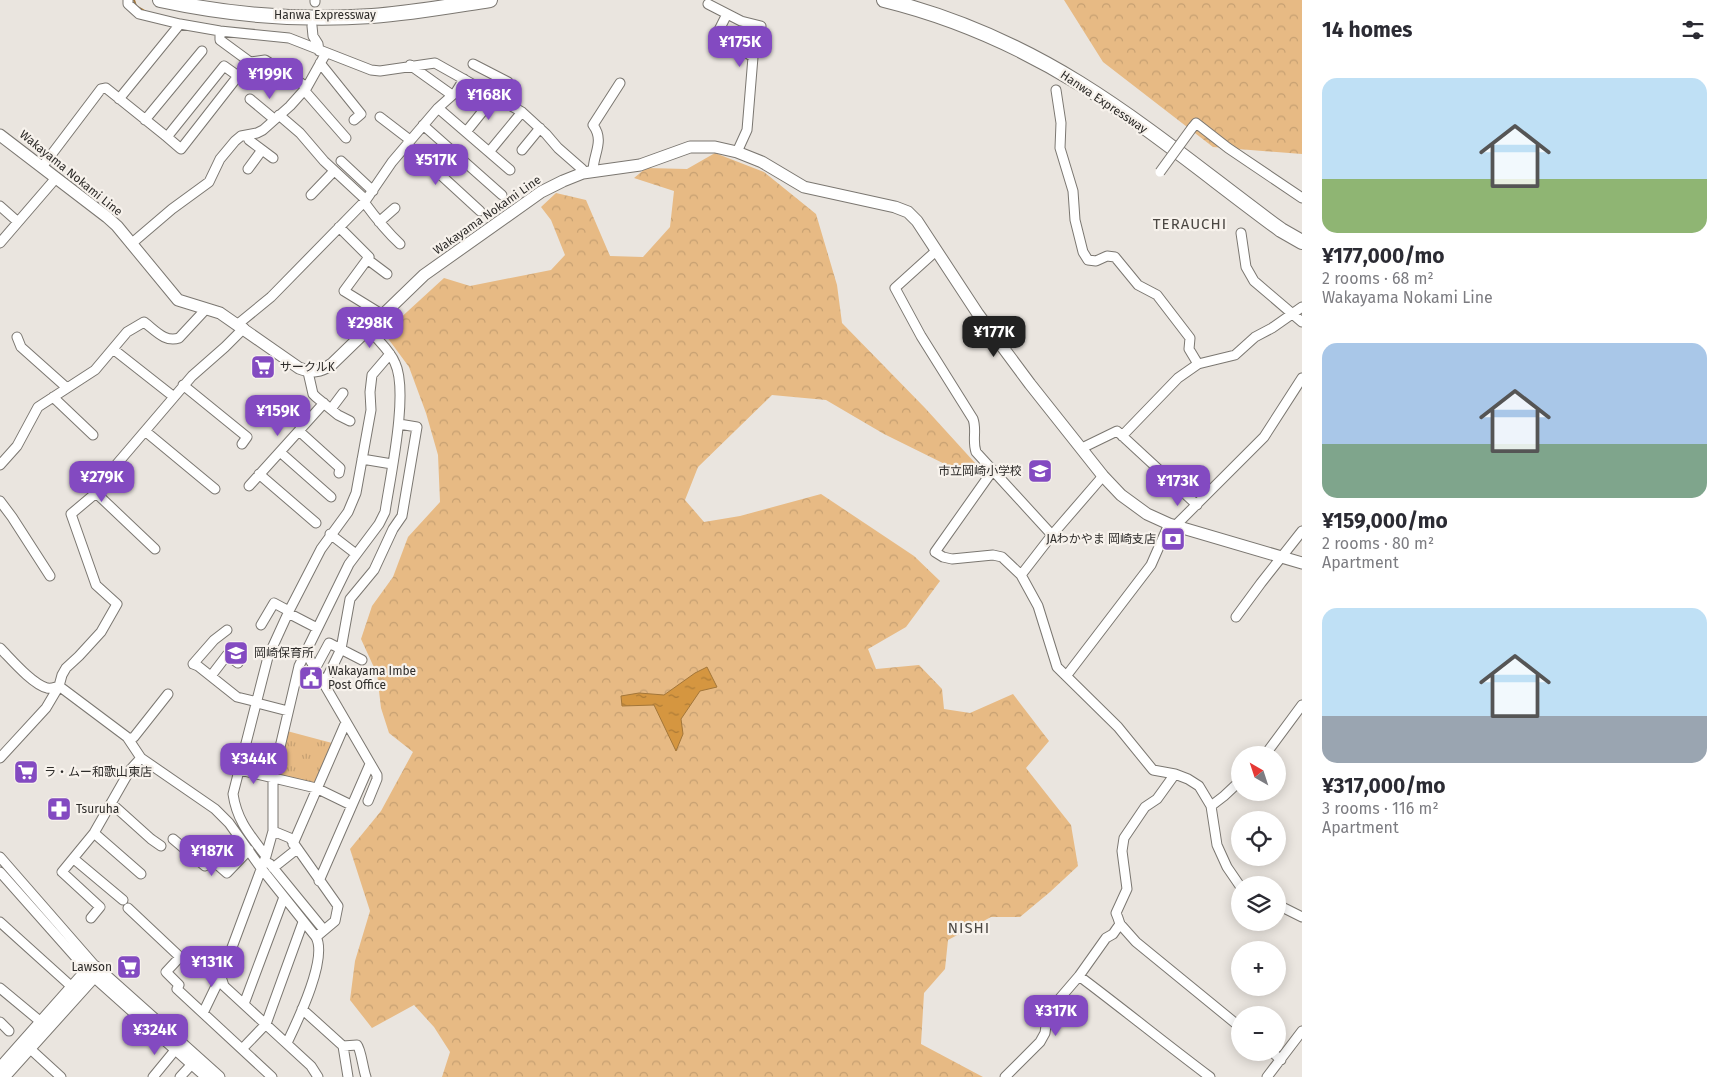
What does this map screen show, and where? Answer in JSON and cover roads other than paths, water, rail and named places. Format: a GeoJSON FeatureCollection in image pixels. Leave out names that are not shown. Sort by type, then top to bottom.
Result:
{"type":"FeatureCollection","features":[{"type":"Feature","properties":{"kind":"highway","name":"Hanwa Expressway"},"geometry":{"type":"LineString","coordinates":[[160,0],[184,6],[243,14],[328,18],[373,16],[428,10],[490,0]]}},
{"type":"Feature","properties":{"kind":"highway","name":"Hanwa Expressway"},"geometry":{"type":"LineString","coordinates":[[210,0],[244,5],[328,9],[373,7],[433,0]]}},
{"type":"Feature","properties":{"kind":"highway","name":"Hanwa Expressway"},"geometry":{"type":"LineString","coordinates":[[884,0],[915,8],[955,22],[1016,49],[1055,69],[1103,99],[1281,230],[1302,242]]}},
{"type":"Feature","properties":{"kind":"highway","name":"Hanwa Expressway"},"geometry":{"type":"LineString","coordinates":[[918,0],[1002,32],[1052,57],[1132,108],[1302,232]]}},
{"type":"Feature","properties":{"kind":"main road","name":"Wakayama Nokami Line"},"geometry":{"type":"LineString","coordinates":[[0,135],[107,216],[178,300],[220,313],[299,368],[308,372],[316,372],[332,364],[424,275],[541,192],[563,181],[588,172],[640,165],[690,147],[715,147],[737,152],[762,162],[804,187],[895,207],[908,212],[917,221],[978,314],[1030,384],[1082,448],[1102,476],[1121,495],[1136,506],[1172,525],[1302,563]]}},
{"type":"Feature","properties":{"kind":"main road"},"geometry":{"type":"LineString","coordinates":[[4,1077],[41,1022],[72,987],[93,971]]}},
{"type":"Feature","properties":{"kind":"main road"},"geometry":{"type":"LineString","coordinates":[[0,1068],[26,1046],[93,971]]}},
{"type":"Feature","properties":{"kind":"main road"},"geometry":{"type":"LineString","coordinates":[[93,971],[207,1077]]}},
{"type":"Feature","properties":{"kind":"main road"},"geometry":{"type":"LineString","coordinates":[[93,971],[219,1077]]}},
{"type":"Feature","properties":{"kind":"street"},"geometry":{"type":"LineString","coordinates":[[128,0],[128,4],[139,14],[220,31],[289,38],[375,71],[434,63],[522,112],[558,148],[588,172],[593,166],[599,147],[596,129],[593,125],[620,83]]}},
{"type":"Feature","properties":{"kind":"street"},"geometry":{"type":"LineString","coordinates":[[708,4],[746,24],[761,26]]}},
{"type":"Feature","properties":{"kind":"street"},"geometry":{"type":"LineString","coordinates":[[727,14],[717,34],[753,57],[747,130],[737,152]]}},
{"type":"Feature","properties":{"kind":"street"},"geometry":{"type":"LineString","coordinates":[[119,99],[180,24]]}},
{"type":"Feature","properties":{"kind":"street"},"geometry":{"type":"LineString","coordinates":[[131,244],[172,209],[208,182],[220,159],[235,141],[241,136],[257,133],[290,106],[306,88],[320,63],[321,50],[314,39],[312,26]]}},
{"type":"Feature","properties":{"kind":"street"},"geometry":{"type":"LineString","coordinates":[[220,31],[220,40],[250,62],[264,60],[306,88],[346,138]]}},
{"type":"Feature","properties":{"kind":"street"},"geometry":{"type":"LineString","coordinates":[[145,120],[202,51]]}},
{"type":"Feature","properties":{"kind":"street"},"geometry":{"type":"LineString","coordinates":[[320,63],[361,114],[354,120]]}},
{"type":"Feature","properties":{"kind":"street"},"geometry":{"type":"LineString","coordinates":[[466,132],[508,82],[473,64]]}},
{"type":"Feature","properties":{"kind":"street"},"geometry":{"type":"LineString","coordinates":[[410,65],[452,95]]}},
{"type":"Feature","properties":{"kind":"street"},"geometry":{"type":"LineString","coordinates":[[42,167],[101,89],[106,88],[181,149],[238,76],[224,66],[167,137]]}},
{"type":"Feature","properties":{"kind":"street"},"geometry":{"type":"LineString","coordinates":[[0,758],[46,708],[59,686],[66,668],[102,632],[117,604],[96,586],[71,514],[96,493],[110,472],[192,376],[225,347],[241,326],[365,201],[392,162],[438,108],[456,92],[464,79]]}},
{"type":"Feature","properties":{"kind":"street"},"geometry":{"type":"LineString","coordinates":[[1056,90],[1061,123],[1060,148],[1072,192],[1075,220],[1083,252],[1088,260],[1096,261],[1107,256],[1115,257],[1138,286],[1157,295],[1190,338],[1189,350],[1198,364]]}},
{"type":"Feature","properties":{"kind":"street"},"geometry":{"type":"LineString","coordinates":[[250,99],[300,133],[365,201],[387,232],[400,244]]}},
{"type":"Feature","properties":{"kind":"street"},"geometry":{"type":"LineString","coordinates":[[438,108],[510,170]]}},
{"type":"Feature","properties":{"kind":"street"},"geometry":{"type":"LineString","coordinates":[[489,152],[522,112]]}},
{"type":"Feature","properties":{"kind":"street"},"geometry":{"type":"LineString","coordinates":[[380,117],[409,142],[480,211]]}},
{"type":"Feature","properties":{"kind":"street"},"geometry":{"type":"LineString","coordinates":[[1160,172],[1196,123],[1228,148],[1302,198]]}},
{"type":"Feature","properties":{"kind":"street"},"geometry":{"type":"LineString","coordinates":[[423,125],[502,195]]}},
{"type":"Feature","properties":{"kind":"street"},"geometry":{"type":"LineString","coordinates":[[522,150],[540,128]]}},
{"type":"Feature","properties":{"kind":"street"},"geometry":{"type":"LineString","coordinates":[[246,135],[249,140],[273,158]]}},
{"type":"Feature","properties":{"kind":"street"},"geometry":{"type":"LineString","coordinates":[[248,169],[262,150]]}},
{"type":"Feature","properties":{"kind":"street"},"geometry":{"type":"LineString","coordinates":[[341,161],[373,191]]}},
{"type":"Feature","properties":{"kind":"street"},"geometry":{"type":"LineString","coordinates":[[311,195],[334,170]]}},
{"type":"Feature","properties":{"kind":"street"},"geometry":{"type":"LineString","coordinates":[[0,243],[56,178]]}},
{"type":"Feature","properties":{"kind":"street"},"geometry":{"type":"LineString","coordinates":[[0,206],[18,222]]}},
{"type":"Feature","properties":{"kind":"street"},"geometry":{"type":"LineString","coordinates":[[379,222],[395,208]]}},
{"type":"Feature","properties":{"kind":"street"},"geometry":{"type":"LineString","coordinates":[[338,227],[369,257],[368,259],[387,274]]}},
{"type":"Feature","properties":{"kind":"street"},"geometry":{"type":"LineString","coordinates":[[1241,233],[1246,267],[1254,281],[1302,322]]}},
{"type":"Feature","properties":{"kind":"street"},"geometry":{"type":"LineString","coordinates":[[936,250],[894,288],[921,336],[972,418],[976,428],[973,442],[976,452],[1052,535]]}},
{"type":"Feature","properties":{"kind":"street"},"geometry":{"type":"LineString","coordinates":[[368,259],[344,291],[383,315]]}},
{"type":"Feature","properties":{"kind":"street"},"geometry":{"type":"LineString","coordinates":[[1122,436],[1178,378],[1198,364],[1235,355],[1255,338],[1302,307]]}},
{"type":"Feature","properties":{"kind":"street"},"geometry":{"type":"LineString","coordinates":[[0,465],[17,446],[38,407],[95,370],[127,332],[144,322],[166,339],[173,340],[179,338],[206,308]]}},
{"type":"Feature","properties":{"kind":"street"},"geometry":{"type":"LineString","coordinates":[[203,1013],[218,982],[221,980],[273,831],[273,777],[299,666],[349,564],[385,512],[399,424],[399,378],[395,362],[369,329]]}},
{"type":"Feature","properties":{"kind":"street"},"geometry":{"type":"LineString","coordinates":[[17,337],[21,347],[68,388]]}},
{"type":"Feature","properties":{"kind":"street"},"geometry":{"type":"LineString","coordinates":[[113,349],[174,397]]}},
{"type":"Feature","properties":{"kind":"street"},"geometry":{"type":"LineString","coordinates":[[287,1043],[316,970],[318,942],[284,897],[263,862],[235,808],[234,794],[268,657],[288,612],[320,549],[352,504],[371,410],[370,392],[372,375],[390,354]]}},
{"type":"Feature","properties":{"kind":"street"},"geometry":{"type":"LineString","coordinates":[[308,372],[314,394],[350,421]]}},
{"type":"Feature","properties":{"kind":"street"},"geometry":{"type":"LineString","coordinates":[[1067,675],[1151,565],[1172,525],[1198,505],[1264,437],[1302,378]]}},
{"type":"Feature","properties":{"kind":"street"},"geometry":{"type":"LineString","coordinates":[[183,386],[247,437],[242,444]]}},
{"type":"Feature","properties":{"kind":"street"},"geometry":{"type":"LineString","coordinates":[[249,486],[299,431],[343,393]]}},
{"type":"Feature","properties":{"kind":"street"},"geometry":{"type":"LineString","coordinates":[[53,397],[93,435]]}},
{"type":"Feature","properties":{"kind":"street"},"geometry":{"type":"LineString","coordinates":[[324,684],[341,649],[350,599],[374,570],[393,529],[402,516],[417,427],[399,424]]}},
{"type":"Feature","properties":{"kind":"street"},"geometry":{"type":"LineString","coordinates":[[145,431],[215,489]]}},
{"type":"Feature","properties":{"kind":"street"},"geometry":{"type":"LineString","coordinates":[[299,431],[340,468],[339,473]]}},
{"type":"Feature","properties":{"kind":"street"},"geometry":{"type":"LineString","coordinates":[[1082,448],[1117,431],[1198,505]]}},
{"type":"Feature","properties":{"kind":"street"},"geometry":{"type":"LineString","coordinates":[[280,452],[331,497]]}},
{"type":"Feature","properties":{"kind":"street"},"geometry":{"type":"LineString","coordinates":[[362,459],[392,464]]}},
{"type":"Feature","properties":{"kind":"street"},"geometry":{"type":"LineString","coordinates":[[993,470],[935,552],[943,557],[952,559],[1002,557],[1021,575],[1038,606],[1057,667],[1118,728],[1153,770],[1175,774],[1199,786],[1211,806],[1217,845],[1227,868],[1233,876]]}},
{"type":"Feature","properties":{"kind":"street"},"geometry":{"type":"LineString","coordinates":[[259,474],[316,523]]}},
{"type":"Feature","properties":{"kind":"street"},"geometry":{"type":"LineString","coordinates":[[1021,575],[1102,476]]}},
{"type":"Feature","properties":{"kind":"street"},"geometry":{"type":"LineString","coordinates":[[96,493],[155,549]]}},
{"type":"Feature","properties":{"kind":"street"},"geometry":{"type":"LineString","coordinates":[[0,501],[50,576]]}},
{"type":"Feature","properties":{"kind":"street"},"geometry":{"type":"LineString","coordinates":[[381,520],[393,529]]}},
{"type":"Feature","properties":{"kind":"street"},"geometry":{"type":"LineString","coordinates":[[1236,617],[1281,556],[1299,539],[1302,531]]}},
{"type":"Feature","properties":{"kind":"street"},"geometry":{"type":"LineString","coordinates":[[330,534],[356,554]]}},
{"type":"Feature","properties":{"kind":"street"},"geometry":{"type":"LineString","coordinates":[[335,592],[350,599]]}},
{"type":"Feature","properties":{"kind":"street"},"geometry":{"type":"LineString","coordinates":[[261,625],[274,603],[317,628]]}},
{"type":"Feature","properties":{"kind":"street"},"geometry":{"type":"LineString","coordinates":[[227,630],[214,640],[193,664],[237,697],[288,711]]}},
{"type":"Feature","properties":{"kind":"street"},"geometry":{"type":"LineString","coordinates":[[315,669],[329,642],[362,660]]}},
{"type":"Feature","properties":{"kind":"street"},"geometry":{"type":"LineString","coordinates":[[0,648],[26,674],[46,688],[51,689],[59,686]]}},
{"type":"Feature","properties":{"kind":"street"},"geometry":{"type":"LineString","coordinates":[[306,653],[377,779],[368,801]]}},
{"type":"Feature","properties":{"kind":"street"},"geometry":{"type":"LineString","coordinates":[[210,676],[227,655],[238,663]]}},
{"type":"Feature","properties":{"kind":"street"},"geometry":{"type":"LineString","coordinates":[[59,686],[129,739],[141,758],[215,808],[249,850],[263,862],[269,863],[324,930]]}},
{"type":"Feature","properties":{"kind":"street"},"geometry":{"type":"LineString","coordinates":[[129,739],[134,737],[168,694]]}},
{"type":"Feature","properties":{"kind":"street"},"geometry":{"type":"LineString","coordinates":[[1272,746],[1302,705]]}},
{"type":"Feature","properties":{"kind":"street"},"geometry":{"type":"LineString","coordinates":[[273,868],[295,846],[316,788],[346,722]]}},
{"type":"Feature","properties":{"kind":"street"},"geometry":{"type":"LineString","coordinates":[[91,918],[100,907],[62,872],[94,832],[130,770],[141,758]]}},
{"type":"Feature","properties":{"kind":"street"},"geometry":{"type":"LineString","coordinates":[[319,881],[370,764]]}},
{"type":"Feature","properties":{"kind":"street"},"geometry":{"type":"LineString","coordinates":[[240,770],[316,788],[351,805]]}},
{"type":"Feature","properties":{"kind":"street"},"geometry":{"type":"LineString","coordinates":[[1175,774],[1157,799],[1145,808],[1124,838],[1122,851],[1127,889],[1116,912],[1120,924],[1136,942],[1231,1019]]}},
{"type":"Feature","properties":{"kind":"street"},"geometry":{"type":"LineString","coordinates":[[1211,806],[1231,789]]}},
{"type":"Feature","properties":{"kind":"street"},"geometry":{"type":"LineString","coordinates":[[111,803],[161,846]]}},
{"type":"Feature","properties":{"kind":"street"},"geometry":{"type":"LineString","coordinates":[[273,831],[290,838],[338,906],[335,921],[316,937]]}},
{"type":"Feature","properties":{"kind":"street"},"geometry":{"type":"LineString","coordinates":[[94,832],[140,874]]}},
{"type":"Feature","properties":{"kind":"street"},"geometry":{"type":"LineString","coordinates":[[173,839],[205,866],[210,859],[227,873],[249,850]]}},
{"type":"Feature","properties":{"kind":"street"},"geometry":{"type":"LineString","coordinates":[[0,857],[93,971]]}},
{"type":"Feature","properties":{"kind":"street"},"geometry":{"type":"LineString","coordinates":[[74,859],[125,904],[180,957],[166,972],[179,985],[177,989],[272,1077]]}},
{"type":"Feature","properties":{"kind":"street"},"geometry":{"type":"LineString","coordinates":[[0,872],[93,971]]}},
{"type":"Feature","properties":{"kind":"street"},"geometry":{"type":"LineString","coordinates":[[244,1004],[284,897]]}},
{"type":"Feature","properties":{"kind":"street"},"geometry":{"type":"LineString","coordinates":[[1286,909],[1302,917]]}},
{"type":"Feature","properties":{"kind":"street"},"geometry":{"type":"LineString","coordinates":[[0,922],[72,987]]}},
{"type":"Feature","properties":{"kind":"street"},"geometry":{"type":"LineString","coordinates":[[242,1049],[266,1024],[303,922]]}},
{"type":"Feature","properties":{"kind":"street"},"geometry":{"type":"LineString","coordinates":[[1005,1077],[1040,1042],[1045,1033],[1047,1018],[1055,1004],[1080,976],[1090,959],[1120,924]]}},
{"type":"Feature","properties":{"kind":"street"},"geometry":{"type":"LineString","coordinates":[[1080,976],[1132,1016],[1154,1036],[1210,1077]]}},
{"type":"Feature","properties":{"kind":"street"},"geometry":{"type":"LineString","coordinates":[[221,980],[224,986],[311,1066],[318,1077]]}},
{"type":"Feature","properties":{"kind":"street"},"geometry":{"type":"LineString","coordinates":[[0,988],[41,1022]]}},
{"type":"Feature","properties":{"kind":"street"},"geometry":{"type":"LineString","coordinates":[[302,1009],[343,1046],[348,1077]]}},
{"type":"Feature","properties":{"kind":"street"},"geometry":{"type":"LineString","coordinates":[[1,1024],[9,1030]]}},
{"type":"Feature","properties":{"kind":"street"},"geometry":{"type":"LineString","coordinates":[[1286,1053],[1302,1031]]}},
{"type":"Feature","properties":{"kind":"street"},"geometry":{"type":"LineString","coordinates":[[343,1046],[357,1044],[360,1048],[362,1066],[366,1077]]}},
{"type":"Feature","properties":{"kind":"street"},"geometry":{"type":"LineString","coordinates":[[26,1046],[61,1077]]}},
{"type":"Feature","properties":{"kind":"street"},"geometry":{"type":"LineString","coordinates":[[153,1077],[176,1049]]}},
{"type":"Feature","properties":{"kind":"street"},"geometry":{"type":"LineString","coordinates":[[1267,1077],[1280,1061]]}},
{"type":"Feature","properties":{"kind":"street"},"geometry":{"type":"LineString","coordinates":[[180,1077],[192,1064]]}},
{"type":"Feature","properties":{"kind":"water"},"geometry":{"type":"Polygon","coordinates":[[[707,667],[717,687],[700,691],[681,719],[683,734],[676,751],[654,705],[622,706],[621,696],[639,693],[664,695],[695,673],[707,667]]]}},
{"type":"Feature","properties":{"kind":"waterway"},"geometry":{"type":"LineString","coordinates":[[134,0],[136,6],[145,11]]}},
{"type":"Feature","properties":{"kind":"place","name":"サークルK"},"geometry":{"type":"Point","coordinates":[263,367]}},
{"type":"Feature","properties":{"kind":"place","name":"市立岡崎小学校"},"geometry":{"type":"Point","coordinates":[1040,471]}},
{"type":"Feature","properties":{"kind":"place","name":"JAわかやま 岡崎支店"},"geometry":{"type":"Point","coordinates":[1173,539]}},
{"type":"Feature","properties":{"kind":"place","name":"岡崎保育所"},"geometry":{"type":"Point","coordinates":[236,653]}},
{"type":"Feature","properties":{"kind":"place","name":"Wakayama Imbe Post Office"},"geometry":{"type":"Point","coordinates":[311,678]}},
{"type":"Feature","properties":{"kind":"place","name":"ラ・ムー和歌山東店"},"geometry":{"type":"Point","coordinates":[26,772]}},
{"type":"Feature","properties":{"kind":"place","name":"Tsuruha"},"geometry":{"type":"Point","coordinates":[59,809]}},
{"type":"Feature","properties":{"kind":"place","name":"Lawson"},"geometry":{"type":"Point","coordinates":[129,967]}},
{"type":"Feature","properties":{"kind":"district","name":"TERAUCHI"},"geometry":{"type":"Point","coordinates":[1190,224]}},
{"type":"Feature","properties":{"kind":"district","name":"NISHI"},"geometry":{"type":"Point","coordinates":[969,928]}}]}
